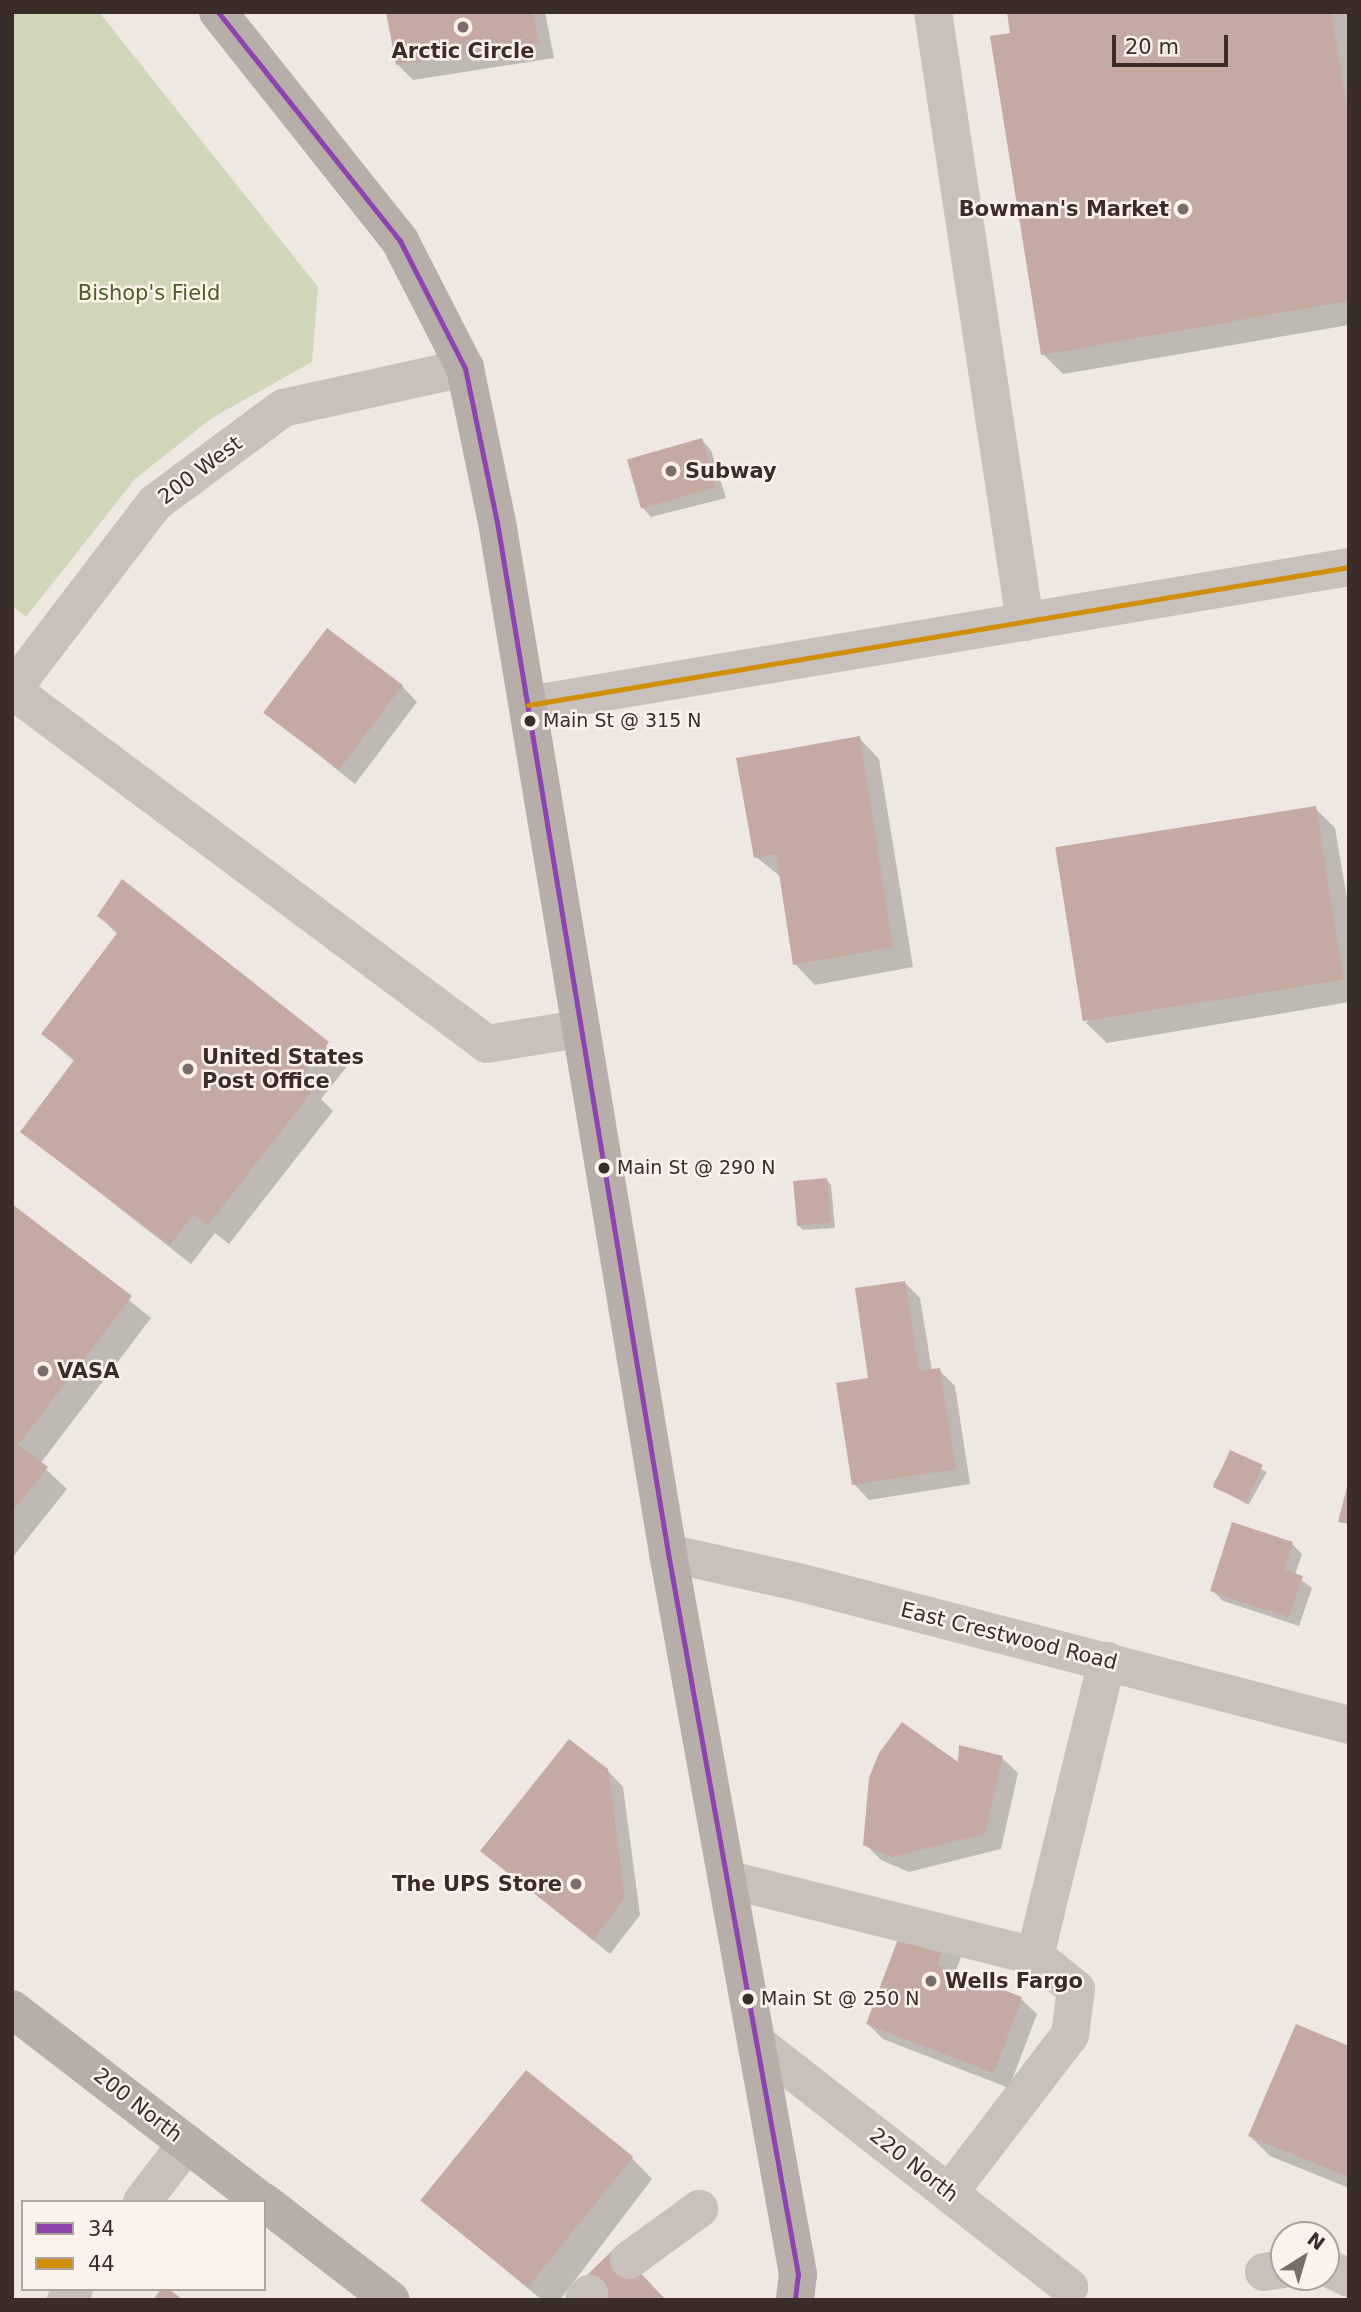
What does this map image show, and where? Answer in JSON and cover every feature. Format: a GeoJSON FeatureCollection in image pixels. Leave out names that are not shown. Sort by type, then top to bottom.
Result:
{"type":"FeatureCollection","features":[{"type":"Feature","properties":{"kind":"main road"},"geometry":{"type":"LineString","coordinates":[[218,12],[400,241],[465,368],[528,705],[579,1029],[668,1553],[730,1880],[798,2274],[795,2300]]}},
{"type":"Feature","properties":{"kind":"main road","name":"200 North"},"geometry":{"type":"LineString","coordinates":[[12,2009],[261,2200]]}},
{"type":"Feature","properties":{"kind":"main road","name":"200 North"},"geometry":{"type":"LineString","coordinates":[[266,2204],[391,2300]]}},
{"type":"Feature","properties":{"kind":"street"},"geometry":{"type":"LineString","coordinates":[[933,12],[1025,622]]}},
{"type":"Feature","properties":{"kind":"street","name":"200 West"},"geometry":{"type":"LineString","coordinates":[[17,672],[155,503],[283,408],[465,368]]}},
{"type":"Feature","properties":{"kind":"street"},"geometry":{"type":"LineString","coordinates":[[528,705],[1349,567]]}},
{"type":"Feature","properties":{"kind":"street"},"geometry":{"type":"LineString","coordinates":[[17,672],[487,1044],[579,1029]]}},
{"type":"Feature","properties":{"kind":"street","name":"East Crestwood Road"},"geometry":{"type":"LineString","coordinates":[[668,1553],[1107,1661],[1349,1724]]}},
{"type":"Feature","properties":{"kind":"street"},"geometry":{"type":"LineString","coordinates":[[1035,1956],[1107,1661]]}},
{"type":"Feature","properties":{"kind":"street"},"geometry":{"type":"LineString","coordinates":[[730,1880],[1035,1956],[1076,1989],[1070,2035],[949,2193]]}},
{"type":"Feature","properties":{"kind":"street","name":"220 North"},"geometry":{"type":"LineString","coordinates":[[758,2044],[1069,2287]]}},
{"type":"Feature","properties":{"kind":"street"},"geometry":{"type":"LineString","coordinates":[[144,2200],[187,2143]]}},
{"type":"Feature","properties":{"kind":"street"},"geometry":{"type":"LineString","coordinates":[[629,2260],[699,2209]]}},
{"type":"Feature","properties":{"kind":"green space","name":"Bishop's Field"},"geometry":{"type":"Polygon","coordinates":[[[12,12],[99,12],[318,287],[312,362],[212,418],[135,479],[26,617],[12,606],[12,12]]]}},
{"type":"Feature","properties":{"kind":"building","name":"Arctic Circle"},"geometry":{"type":"Polygon","coordinates":[[[386,12],[533,12],[539,43],[396,65],[386,12]]]}},
{"type":"Feature","properties":{"kind":"building","name":"Bowman's Market"},"geometry":{"type":"Polygon","coordinates":[[[1007,12],[1331,12],[1349,117],[1349,301],[1041,355],[990,36],[1010,33],[1007,12]]]}},
{"type":"Feature","properties":{"kind":"building","name":"Subway"},"geometry":{"type":"Polygon","coordinates":[[[702,438],[716,487],[641,509],[627,459],[702,438]]]}},
{"type":"Feature","properties":{"kind":"building"},"geometry":{"type":"Polygon","coordinates":[[[327,628],[403,685],[339,770],[263,713],[327,628]]]}},
{"type":"Feature","properties":{"kind":"building"},"geometry":{"type":"Polygon","coordinates":[[[860,736],[893,947],[793,965],[776,854],[754,858],[736,758],[860,736]]]}},
{"type":"Feature","properties":{"kind":"building"},"geometry":{"type":"Polygon","coordinates":[[[1316,806],[1344,980],[1083,1021],[1055,847],[1316,806]]]}},
{"type":"Feature","properties":{"kind":"building","name":"United States Post Office"},"geometry":{"type":"Polygon","coordinates":[[[122,879],[329,1042],[300,1079],[314,1089],[208,1225],[194,1214],[170,1245],[20,1132],[75,1059],[41,1034],[118,932],[97,916],[122,879]]]}},
{"type":"Feature","properties":{"kind":"building"},"geometry":{"type":"Polygon","coordinates":[[[827,1178],[831,1223],[797,1226],[793,1181],[827,1178]]]}},
{"type":"Feature","properties":{"kind":"building","name":"VASA"},"geometry":{"type":"Polygon","coordinates":[[[12,1204],[132,1296],[18,1445],[48,1467],[12,1512],[12,1204]]]}},
{"type":"Feature","properties":{"kind":"building"},"geometry":{"type":"Polygon","coordinates":[[[905,1281],[919,1371],[940,1368],[956,1469],[852,1485],[836,1383],[868,1378],[855,1288],[905,1281]]]}},
{"type":"Feature","properties":{"kind":"building"},"geometry":{"type":"Polygon","coordinates":[[[1230,1450],[1263,1465],[1246,1502],[1213,1487],[1230,1450]]]}},
{"type":"Feature","properties":{"kind":"building"},"geometry":{"type":"Polygon","coordinates":[[[1349,1483],[1349,1524],[1338,1522],[1349,1483]]]}},
{"type":"Feature","properties":{"kind":"building"},"geometry":{"type":"Polygon","coordinates":[[[1232,1522],[1293,1542],[1284,1570],[1303,1576],[1289,1617],[1210,1591],[1232,1522]]]}},
{"type":"Feature","properties":{"kind":"building"},"geometry":{"type":"Polygon","coordinates":[[[902,1722],[958,1762],[959,1745],[1003,1756],[985,1834],[892,1857],[863,1845],[869,1778],[879,1753],[902,1722]]]}},
{"type":"Feature","properties":{"kind":"building"},"geometry":{"type":"Polygon","coordinates":[[[569,1739],[608,1769],[625,1898],[593,1940],[480,1851],[569,1739]]]}},
{"type":"Feature","properties":{"kind":"building","name":"Wells Fargo"},"geometry":{"type":"Polygon","coordinates":[[[910,1907],[952,1924],[937,1965],[1022,1997],[994,2073],[866,2024],[910,1907]]]}},
{"type":"Feature","properties":{"kind":"building"},"geometry":{"type":"Polygon","coordinates":[[[1296,2024],[1349,2046],[1349,2177],[1248,2136],[1296,2024]]]}},
{"type":"Feature","properties":{"kind":"building"},"geometry":{"type":"Polygon","coordinates":[[[526,2070],[633,2157],[528,2287],[420,2201],[526,2070]]]}},
{"type":"Feature","properties":{"kind":"building"},"geometry":{"type":"Polygon","coordinates":[[[616,2247],[666,2300],[595,2300],[579,2283],[616,2247]]]}},
{"type":"Feature","properties":{"kind":"building"},"geometry":{"type":"Polygon","coordinates":[[[160,2291],[172,2291],[183,2300],[153,2300],[160,2291]]]}},
{"type":"Feature","properties":{"kind":"transit line","name":"34"},"geometry":{"type":"LineString","coordinates":[[218,12],[400,241],[465,368],[497,522],[668,1553],[798,2274],[795,2300]]}},
{"type":"Feature","properties":{"kind":"transit line","name":"44"},"geometry":{"type":"LineString","coordinates":[[528,705],[1349,567]]}},
{"type":"Feature","properties":{"kind":"place","name":"Arctic Circle"},"geometry":{"type":"Point","coordinates":[463,27]}},
{"type":"Feature","properties":{"kind":"place","name":"Bowman's Market"},"geometry":{"type":"Point","coordinates":[1183,209]}},
{"type":"Feature","properties":{"kind":"place","name":"Subway"},"geometry":{"type":"Point","coordinates":[671,471]}},
{"type":"Feature","properties":{"kind":"place","name":"Main St @ 315 N"},"geometry":{"type":"Point","coordinates":[530,721]}},
{"type":"Feature","properties":{"kind":"place","name":"United States Post Office"},"geometry":{"type":"Point","coordinates":[188,1069]}},
{"type":"Feature","properties":{"kind":"place","name":"Main St @ 290 N"},"geometry":{"type":"Point","coordinates":[604,1168]}},
{"type":"Feature","properties":{"kind":"place","name":"VASA"},"geometry":{"type":"Point","coordinates":[43,1371]}},
{"type":"Feature","properties":{"kind":"place","name":"The UPS Store"},"geometry":{"type":"Point","coordinates":[576,1884]}},
{"type":"Feature","properties":{"kind":"place","name":"Wells Fargo"},"geometry":{"type":"Point","coordinates":[931,1981]}},
{"type":"Feature","properties":{"kind":"place","name":"Main St @ 250 N"},"geometry":{"type":"Point","coordinates":[748,1999]}}]}
